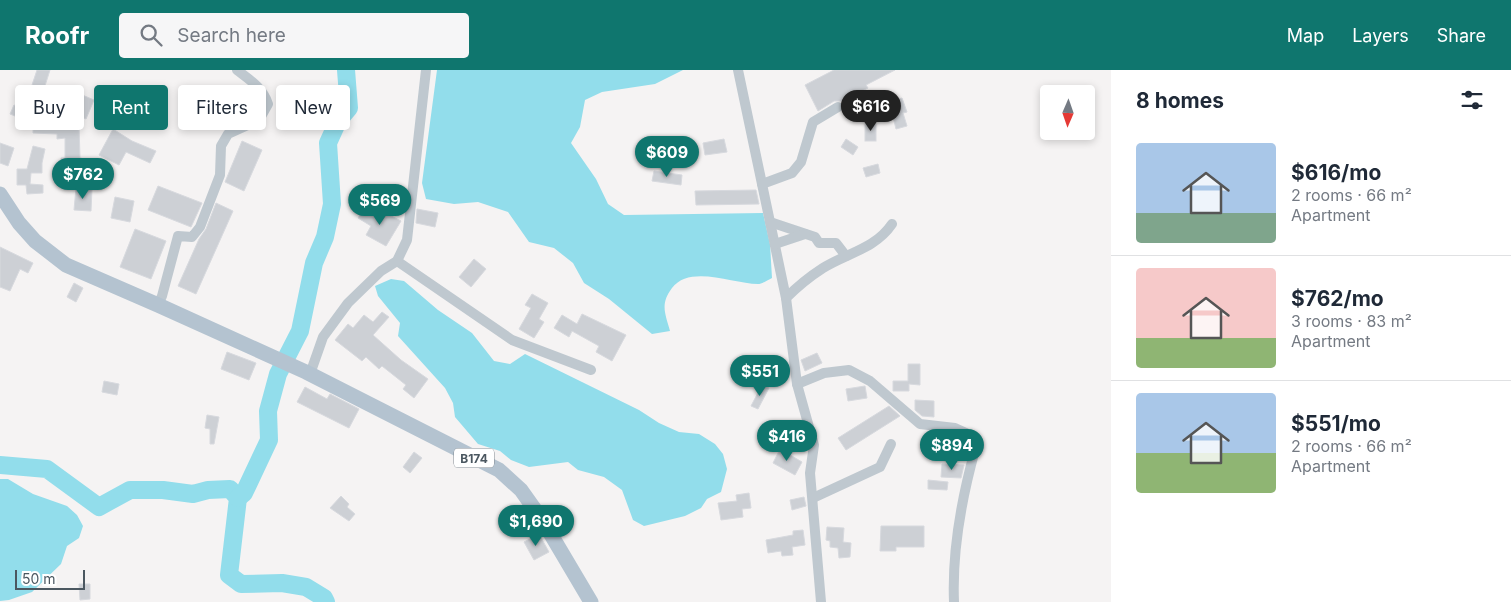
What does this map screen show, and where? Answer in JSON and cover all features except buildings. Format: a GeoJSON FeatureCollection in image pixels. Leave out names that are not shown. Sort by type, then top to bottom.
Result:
{"type":"FeatureCollection","features":[{"type":"Feature","properties":{"kind":"main road","name":"B174"},"geometry":{"type":"LineString","coordinates":[[0,194],[19,223],[35,241],[66,265],[308,373],[499,470],[521,490],[543,521],[591,602]]}},
{"type":"Feature","properties":{"kind":"street"},"geometry":{"type":"LineString","coordinates":[[158,305],[178,236],[192,237],[200,227],[220,175],[221,146],[228,134],[259,120],[268,104],[265,95],[257,86],[236,70]]}},
{"type":"Feature","properties":{"kind":"street"},"geometry":{"type":"LineString","coordinates":[[308,373],[323,337],[348,303],[381,271],[398,261],[407,240],[426,70]]}},
{"type":"Feature","properties":{"kind":"street"},"geometry":{"type":"LineString","coordinates":[[738,70],[786,298],[797,384],[814,445],[810,473],[821,602]]}},
{"type":"Feature","properties":{"kind":"street"},"geometry":{"type":"LineString","coordinates":[[762,184],[792,173],[801,162],[813,122],[838,108]]}},
{"type":"Feature","properties":{"kind":"street"},"geometry":{"type":"LineString","coordinates":[[770,222],[814,237],[819,243],[836,243],[846,256]]}},
{"type":"Feature","properties":{"kind":"street"},"geometry":{"type":"LineString","coordinates":[[786,298],[799,285],[824,267],[871,246],[885,235],[892,224]]}},
{"type":"Feature","properties":{"kind":"street"},"geometry":{"type":"LineString","coordinates":[[775,244],[805,234]]}},
{"type":"Feature","properties":{"kind":"street"},"geometry":{"type":"LineString","coordinates":[[398,261],[512,340],[591,370]]}},
{"type":"Feature","properties":{"kind":"street"},"geometry":{"type":"LineString","coordinates":[[797,384],[824,374],[849,370],[870,381],[920,424],[955,428],[966,433],[975,450],[964,491],[954,585],[954,602]]}},
{"type":"Feature","properties":{"kind":"street"},"geometry":{"type":"LineString","coordinates":[[813,498],[880,467],[891,444]]}},
{"type":"Feature","properties":{"kind":"water"},"geometry":{"type":"Polygon","coordinates":[[[437,70],[683,70],[655,84],[602,92],[585,100],[580,127],[571,143],[596,179],[608,204],[624,215],[763,213],[770,244],[772,278],[758,284],[701,276],[690,277],[680,281],[668,294],[665,304],[665,314],[670,331],[652,334],[609,299],[584,283],[573,263],[554,248],[529,242],[508,212],[478,202],[454,204],[426,199],[422,183],[437,70]]]}},
{"type":"Feature","properties":{"kind":"water"},"geometry":{"type":"Polygon","coordinates":[[[391,279],[404,281],[438,310],[472,333],[494,361],[510,364],[525,354],[639,410],[659,423],[679,432],[699,434],[715,444],[723,454],[727,469],[721,492],[707,499],[701,508],[685,516],[644,526],[633,520],[622,490],[604,477],[578,470],[568,462],[529,467],[511,460],[500,451],[478,444],[455,417],[453,403],[445,388],[398,336],[400,323],[378,296],[375,286],[391,279]]]}},
{"type":"Feature","properties":{"kind":"water"},"geometry":{"type":"Polygon","coordinates":[[[0,479],[8,479],[33,494],[67,506],[77,515],[83,526],[79,538],[67,546],[61,564],[32,592],[0,601],[0,479]]]}},
{"type":"Feature","properties":{"kind":"waterway"},"geometry":{"type":"LineString","coordinates":[[238,498],[244,493],[269,440],[268,411],[278,374],[300,331],[314,263],[325,237],[332,204],[328,143],[338,121],[349,108],[346,70]]}},
{"type":"Feature","properties":{"kind":"waterway"},"geometry":{"type":"LineString","coordinates":[[0,465],[47,469],[99,507],[130,490],[163,490],[193,494],[208,490],[230,489],[238,498],[229,575],[241,584],[282,583],[306,587],[324,598],[326,602]]}}]}
